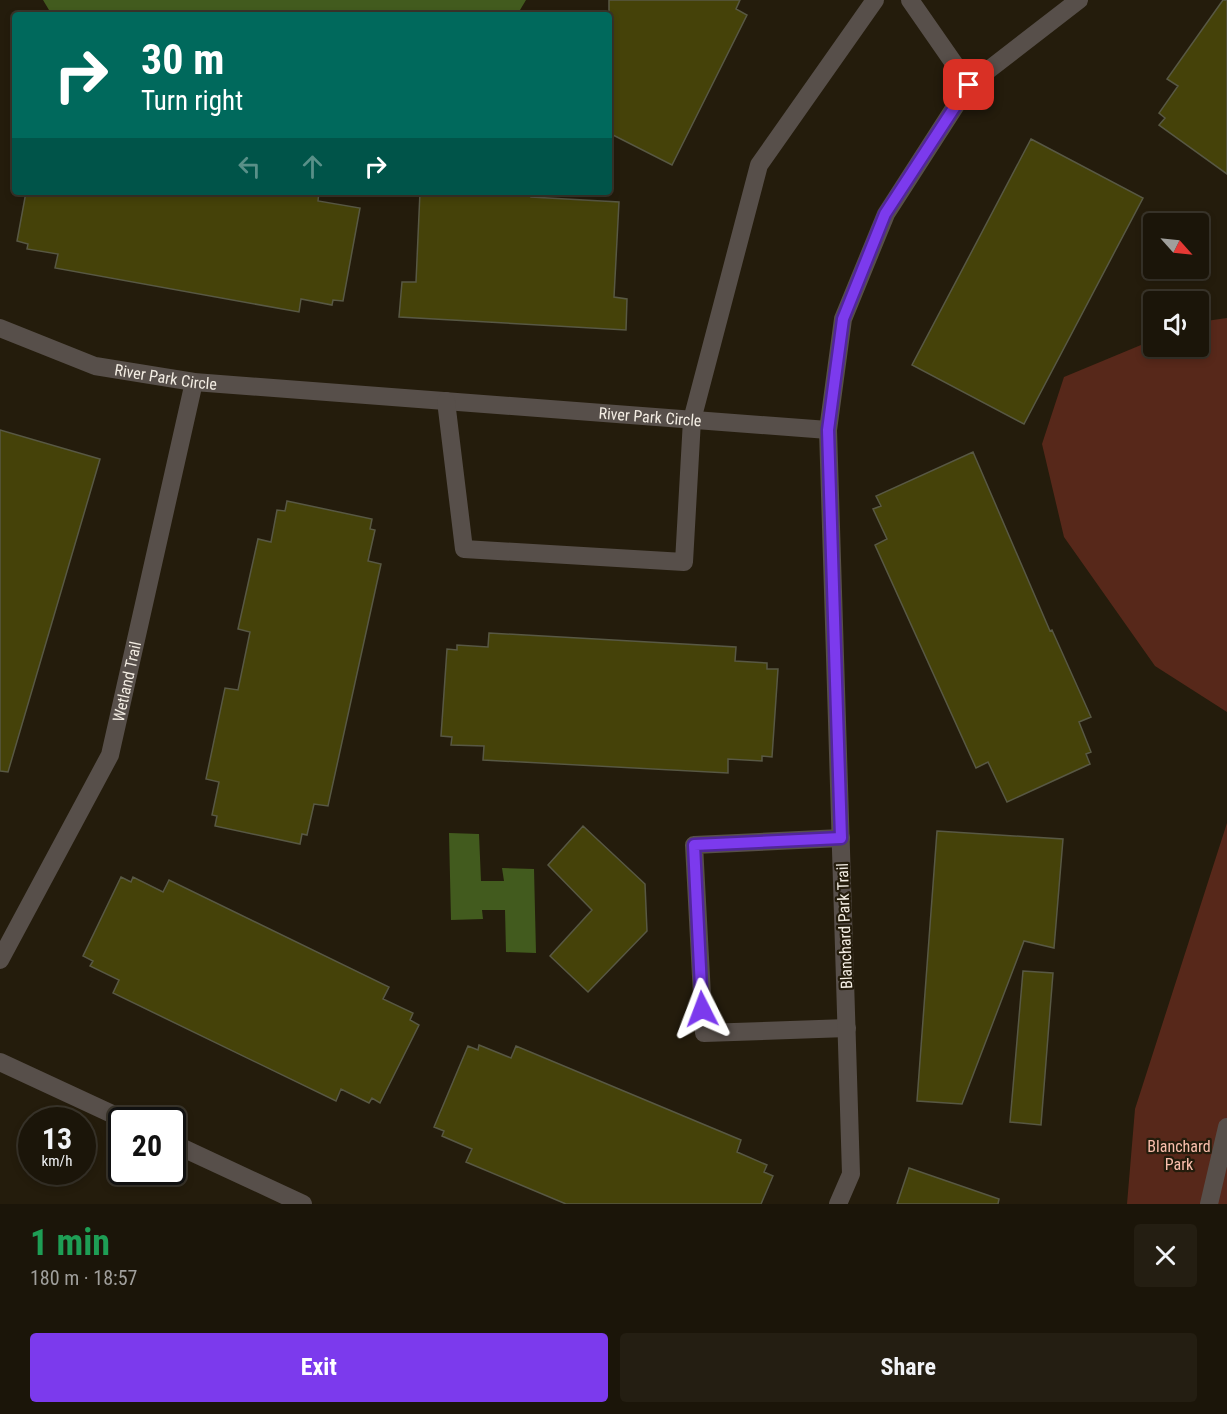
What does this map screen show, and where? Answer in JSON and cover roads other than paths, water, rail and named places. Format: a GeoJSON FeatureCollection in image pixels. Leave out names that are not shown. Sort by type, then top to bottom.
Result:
{"type":"FeatureCollection","features":[{"type":"Feature","properties":{"kind":"street"},"geometry":{"type":"LineString","coordinates":[[446,401],[464,549],[684,562],[692,420],[759,165],[875,0]]}},
{"type":"Feature","properties":{"kind":"street"},"geometry":{"type":"LineString","coordinates":[[910,0],[969,85]]}},
{"type":"Feature","properties":{"kind":"street"},"geometry":{"type":"LineString","coordinates":[[828,430],[843,319],[885,214],[969,85],[1079,0]]}},
{"type":"Feature","properties":{"kind":"street","name":"River Park Circle"},"geometry":{"type":"LineString","coordinates":[[0,328],[95,366],[194,382],[828,430]]}},
{"type":"Feature","properties":{"kind":"street","name":"Wetland Trail"},"geometry":{"type":"LineString","coordinates":[[0,960],[110,755],[194,382]]}},
{"type":"Feature","properties":{"kind":"street","name":"Blanchard Park Trail"},"geometry":{"type":"LineString","coordinates":[[828,430],[851,1174],[838,1204]]}},
{"type":"Feature","properties":{"kind":"street"},"geometry":{"type":"LineString","coordinates":[[841,838],[694,845],[704,1032],[847,1028]]}},
{"type":"Feature","properties":{"kind":"street"},"geometry":{"type":"LineString","coordinates":[[0,1062],[108,1112]]}},
{"type":"Feature","properties":{"kind":"street"},"geometry":{"type":"LineString","coordinates":[[1209,1204],[1227,1127]]}},
{"type":"Feature","properties":{"kind":"street"},"geometry":{"type":"LineString","coordinates":[[186,1150],[303,1204]]}},
{"type":"Feature","properties":{"kind":"park label","name":"Blanchard Park"},"geometry":{"type":"Point","coordinates":[1179,1155]}}]}
